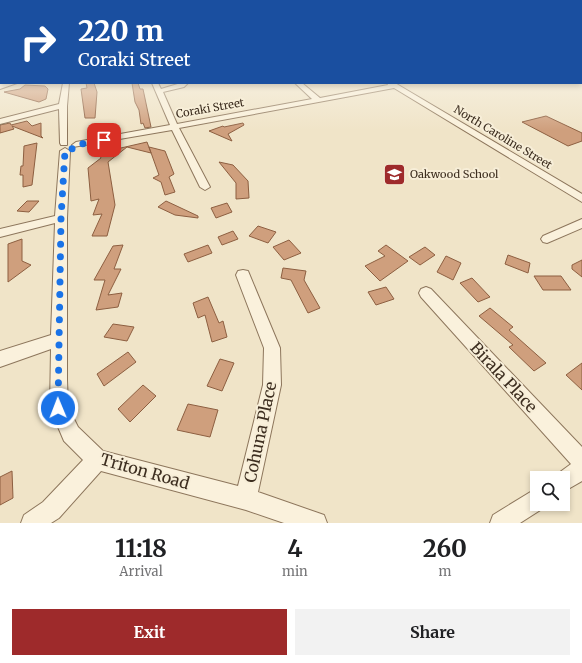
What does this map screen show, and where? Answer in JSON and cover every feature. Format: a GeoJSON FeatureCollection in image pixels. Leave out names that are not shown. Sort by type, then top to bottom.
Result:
{"type":"FeatureCollection","features":[{"type":"Feature","properties":{"kind":"street","name":"Triton Road"},"geometry":{"type":"LineString","coordinates":[[66,84],[63,106],[68,146],[61,218],[58,408],[71,434],[97,460],[246,499],[316,523]]}},
{"type":"Feature","properties":{"kind":"street"},"geometry":{"type":"LineString","coordinates":[[156,84],[160,91],[174,126],[205,187]]}},
{"type":"Feature","properties":{"kind":"street"},"geometry":{"type":"LineString","coordinates":[[160,91],[182,86],[184,84]]}},
{"type":"Feature","properties":{"kind":"street"},"geometry":{"type":"LineString","coordinates":[[299,84],[318,100]]}},
{"type":"Feature","properties":{"kind":"street","name":"Coraki Street"},"geometry":{"type":"LineString","coordinates":[[68,146],[318,100],[392,84]]}},
{"type":"Feature","properties":{"kind":"street","name":"North Caroline Street"},"geometry":{"type":"LineString","coordinates":[[392,84],[582,199]]}},
{"type":"Feature","properties":{"kind":"street"},"geometry":{"type":"LineString","coordinates":[[0,122],[38,111],[63,106]]}},
{"type":"Feature","properties":{"kind":"street"},"geometry":{"type":"LineString","coordinates":[[0,233],[61,218]]}},
{"type":"Feature","properties":{"kind":"street"},"geometry":{"type":"LineString","coordinates":[[547,239],[582,223]]}},
{"type":"Feature","properties":{"kind":"street","name":"Cohuna Place"},"geometry":{"type":"LineString","coordinates":[[243,275],[272,348],[272,385],[246,499]]}},
{"type":"Feature","properties":{"kind":"street","name":"Birala Place"},"geometry":{"type":"LineString","coordinates":[[426,293],[582,461]]}},
{"type":"Feature","properties":{"kind":"street"},"geometry":{"type":"LineString","coordinates":[[0,359],[60,340]]}},
{"type":"Feature","properties":{"kind":"street"},"geometry":{"type":"LineString","coordinates":[[32,523],[51,510],[97,460]]}},
{"type":"Feature","properties":{"kind":"street"},"geometry":{"type":"LineString","coordinates":[[570,477],[582,469]]}},
{"type":"Feature","properties":{"kind":"street"},"geometry":{"type":"LineString","coordinates":[[501,523],[530,504]]}},
{"type":"Feature","properties":{"kind":"building"},"geometry":{"type":"Polygon","coordinates":[[[86,84],[94,84],[97,92],[95,118],[85,118],[81,89],[87,88],[86,84]]]}},
{"type":"Feature","properties":{"kind":"building"},"geometry":{"type":"Polygon","coordinates":[[[132,84],[138,84],[140,89],[143,89],[151,127],[145,128],[143,123],[141,124],[139,110],[135,102],[132,84]]]}},
{"type":"Feature","properties":{"kind":"building"},"geometry":{"type":"Polygon","coordinates":[[[25,85],[45,86],[48,89],[46,99],[39,102],[4,92],[20,89],[25,85]]]}},
{"type":"Feature","properties":{"kind":"building"},"geometry":{"type":"Polygon","coordinates":[[[546,116],[582,133],[582,141],[568,146],[522,122],[546,116]]]}},
{"type":"Feature","properties":{"kind":"building"},"geometry":{"type":"Polygon","coordinates":[[[27,121],[32,126],[41,123],[41,136],[43,138],[12,126],[14,129],[0,133],[0,125],[10,123],[11,125],[27,121]]]}},
{"type":"Feature","properties":{"kind":"building"},"geometry":{"type":"Polygon","coordinates":[[[243,123],[244,125],[228,134],[232,141],[209,131],[223,126],[243,123]]]}},
{"type":"Feature","properties":{"kind":"building"},"geometry":{"type":"Polygon","coordinates":[[[147,142],[151,153],[127,147],[108,162],[115,205],[107,236],[92,236],[102,214],[93,215],[99,199],[91,201],[88,168],[101,158],[99,153],[147,142]]]}},
{"type":"Feature","properties":{"kind":"building"},"geometry":{"type":"Polygon","coordinates":[[[37,143],[32,185],[23,187],[23,175],[20,175],[21,166],[23,166],[24,146],[37,143]]]}},
{"type":"Feature","properties":{"kind":"building"},"geometry":{"type":"Polygon","coordinates":[[[149,147],[165,151],[174,174],[169,177],[175,192],[165,195],[161,182],[153,178],[159,175],[149,147]]]}},
{"type":"Feature","properties":{"kind":"building"},"geometry":{"type":"Polygon","coordinates":[[[219,162],[233,165],[248,181],[249,198],[236,199],[236,183],[219,162]]]}},
{"type":"Feature","properties":{"kind":"building"},"geometry":{"type":"Polygon","coordinates":[[[27,201],[39,201],[29,212],[17,211],[27,201]]]}},
{"type":"Feature","properties":{"kind":"building"},"geometry":{"type":"Polygon","coordinates":[[[166,201],[198,216],[198,218],[175,215],[158,207],[166,201]]]}},
{"type":"Feature","properties":{"kind":"building"},"geometry":{"type":"Polygon","coordinates":[[[227,203],[232,212],[216,218],[211,208],[227,203]]]}},
{"type":"Feature","properties":{"kind":"building"},"geometry":{"type":"Polygon","coordinates":[[[258,226],[276,232],[268,243],[249,236],[258,226]]]}},
{"type":"Feature","properties":{"kind":"building"},"geometry":{"type":"Polygon","coordinates":[[[233,231],[238,239],[222,245],[218,237],[233,231]]]}},
{"type":"Feature","properties":{"kind":"building"},"geometry":{"type":"Polygon","coordinates":[[[22,239],[22,261],[31,265],[8,282],[8,244],[22,239]]]}},
{"type":"Feature","properties":{"kind":"building"},"geometry":{"type":"Polygon","coordinates":[[[289,240],[301,253],[284,260],[273,247],[289,240]]]}},
{"type":"Feature","properties":{"kind":"building"},"geometry":{"type":"Polygon","coordinates":[[[123,245],[114,269],[121,269],[108,295],[122,293],[118,307],[96,310],[105,280],[94,280],[113,246],[123,245]]]}},
{"type":"Feature","properties":{"kind":"building"},"geometry":{"type":"Polygon","coordinates":[[[208,245],[212,253],[188,262],[184,254],[208,245]]]}},
{"type":"Feature","properties":{"kind":"building"},"geometry":{"type":"Polygon","coordinates":[[[386,245],[408,261],[380,281],[365,266],[385,256],[378,251],[386,245]]]}},
{"type":"Feature","properties":{"kind":"building"},"geometry":{"type":"Polygon","coordinates":[[[425,247],[435,255],[420,265],[409,257],[425,247]]]}},
{"type":"Feature","properties":{"kind":"building"},"geometry":{"type":"Polygon","coordinates":[[[508,255],[530,263],[528,273],[505,264],[508,255]]]}},
{"type":"Feature","properties":{"kind":"building"},"geometry":{"type":"Polygon","coordinates":[[[446,256],[461,263],[453,280],[437,272],[446,256]]]}},
{"type":"Feature","properties":{"kind":"building"},"geometry":{"type":"Polygon","coordinates":[[[582,260],[582,277],[572,269],[572,265],[582,260]]]}},
{"type":"Feature","properties":{"kind":"building"},"geometry":{"type":"Polygon","coordinates":[[[283,268],[306,271],[304,280],[320,308],[308,313],[291,280],[281,278],[283,268]]]}},
{"type":"Feature","properties":{"kind":"building"},"geometry":{"type":"Polygon","coordinates":[[[534,276],[561,276],[571,290],[543,290],[534,276]]]}},
{"type":"Feature","properties":{"kind":"building"},"geometry":{"type":"Polygon","coordinates":[[[472,278],[490,297],[478,302],[460,283],[472,278]]]}},
{"type":"Feature","properties":{"kind":"building"},"geometry":{"type":"Polygon","coordinates":[[[386,287],[394,299],[376,305],[368,292],[386,287]]]}},
{"type":"Feature","properties":{"kind":"building"},"geometry":{"type":"Polygon","coordinates":[[[208,297],[219,323],[223,321],[227,337],[212,342],[205,315],[198,318],[193,303],[208,297]]]}},
{"type":"Feature","properties":{"kind":"building"},"geometry":{"type":"Polygon","coordinates":[[[490,308],[513,327],[509,330],[546,363],[534,371],[509,347],[513,345],[479,316],[490,308]]]}},
{"type":"Feature","properties":{"kind":"building"},"geometry":{"type":"Polygon","coordinates":[[[113,324],[134,327],[127,341],[104,337],[113,324]]]}},
{"type":"Feature","properties":{"kind":"building"},"geometry":{"type":"Polygon","coordinates":[[[128,352],[136,362],[104,386],[97,374],[128,352]]]}},
{"type":"Feature","properties":{"kind":"building"},"geometry":{"type":"Polygon","coordinates":[[[220,359],[234,363],[222,391],[207,386],[220,359]]]}},
{"type":"Feature","properties":{"kind":"building"},"geometry":{"type":"Polygon","coordinates":[[[582,363],[582,390],[566,375],[582,363]]]}},
{"type":"Feature","properties":{"kind":"building"},"geometry":{"type":"Polygon","coordinates":[[[143,385],[156,396],[130,422],[118,409],[143,385]]]}},
{"type":"Feature","properties":{"kind":"building"},"geometry":{"type":"Polygon","coordinates":[[[188,404],[218,410],[210,437],[177,430],[188,404]]]}},
{"type":"Feature","properties":{"kind":"building"},"geometry":{"type":"Polygon","coordinates":[[[12,471],[13,498],[0,505],[0,477],[12,471]]]}},
{"type":"Feature","properties":{"kind":"place","name":"Oakwood School"},"geometry":{"type":"Point","coordinates":[394,174]}},
{"type":"Feature","properties":{"kind":"route"},"geometry":{"type":"LineString","coordinates":[[58,408],[61,218],[65,151],[74,148],[76,145],[104,140]]}}]}
